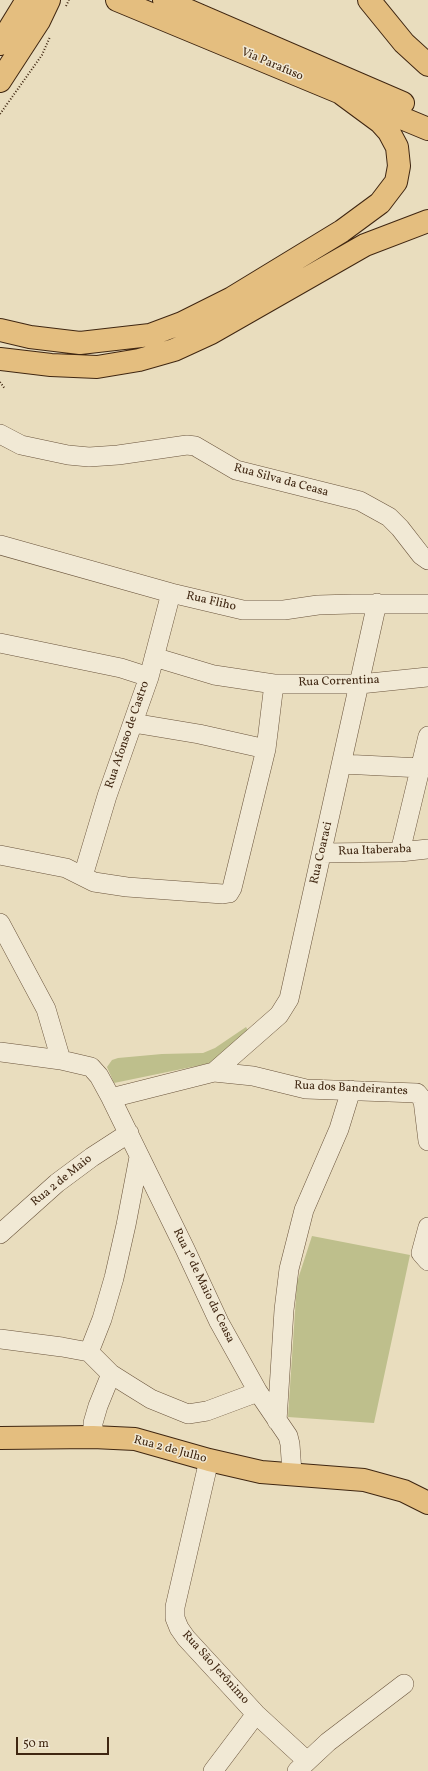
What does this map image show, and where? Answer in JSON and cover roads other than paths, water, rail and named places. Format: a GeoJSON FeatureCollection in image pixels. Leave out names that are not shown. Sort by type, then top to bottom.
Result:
{"type":"FeatureCollection","features":[{"type":"Feature","properties":{"kind":"main road"},"geometry":{"type":"LineString","coordinates":[[0,44],[27,0]]}},
{"type":"Feature","properties":{"kind":"main road"},"geometry":{"type":"LineString","coordinates":[[0,81],[39,21],[49,0]]}},
{"type":"Feature","properties":{"kind":"main road","name":"Via Parafuso"},"geometry":{"type":"LineString","coordinates":[[164,0],[428,113]]}},
{"type":"Feature","properties":{"kind":"main road"},"geometry":{"type":"LineString","coordinates":[[369,0],[404,43],[428,65]]}},
{"type":"Feature","properties":{"kind":"main road","name":"Via Parafuso"},"geometry":{"type":"LineString","coordinates":[[120,1],[428,129]]}},
{"type":"Feature","properties":{"kind":"main road"},"geometry":{"type":"LineString","coordinates":[[0,330],[30,337],[80,343],[150,335],[182,323],[232,298],[342,231],[380,203],[396,182],[399,166],[396,147],[389,132],[380,122],[342,94]]}},
{"type":"Feature","properties":{"kind":"main road"},"geometry":{"type":"LineString","coordinates":[[0,359],[51,365],[97,367],[139,360],[174,350],[211,333],[365,245],[428,221]]}},
{"type":"Feature","properties":{"kind":"main road","name":"Rua 2 de Julho"},"geometry":{"type":"LineString","coordinates":[[0,1438],[93,1437],[135,1439],[209,1460],[261,1472],[292,1473],[364,1480],[404,1491],[427,1501]]}},
{"type":"Feature","properties":{"kind":"street","name":"Rua Silva da Ceasa"},"geometry":{"type":"LineString","coordinates":[[0,434],[21,445],[68,455],[89,457],[118,455],[187,445],[195,446],[236,470],[365,504],[389,518],[400,528],[421,555],[428,560]]}},
{"type":"Feature","properties":{"kind":"street","name":"Rua Fliho"},"geometry":{"type":"LineString","coordinates":[[0,545],[225,606],[264,611],[318,605],[377,603],[428,604]]}},
{"type":"Feature","properties":{"kind":"street","name":"Rua Afonso de Castro"},"geometry":{"type":"LineString","coordinates":[[82,876],[107,796],[148,677],[171,592]]}},
{"type":"Feature","properties":{"kind":"street","name":"Rua Coaraci"},"geometry":{"type":"LineString","coordinates":[[214,1072],[285,1008],[289,999],[377,603]]}},
{"type":"Feature","properties":{"kind":"street"},"geometry":{"type":"LineString","coordinates":[[0,643],[121,668],[148,677]]}},
{"type":"Feature","properties":{"kind":"street","name":"Rua Correntina"},"geometry":{"type":"LineString","coordinates":[[154,657],[214,675],[274,684],[360,684],[428,677]]}},
{"type":"Feature","properties":{"kind":"street"},"geometry":{"type":"LineString","coordinates":[[0,855],[55,865],[94,882],[127,886],[229,893],[232,888],[266,749],[274,684]]}},
{"type":"Feature","properties":{"kind":"street"},"geometry":{"type":"LineString","coordinates":[[133,723],[199,734],[266,749]]}},
{"type":"Feature","properties":{"kind":"street"},"geometry":{"type":"LineString","coordinates":[[400,852],[428,736]]}},
{"type":"Feature","properties":{"kind":"street"},"geometry":{"type":"LineString","coordinates":[[342,764],[421,768]]}},
{"type":"Feature","properties":{"kind":"street","name":"Rua Itaberaba"},"geometry":{"type":"LineString","coordinates":[[322,853],[400,852],[428,849]]}},
{"type":"Feature","properties":{"kind":"street"},"geometry":{"type":"LineString","coordinates":[[0,923],[46,1009],[61,1060]]}},
{"type":"Feature","properties":{"kind":"street"},"geometry":{"type":"LineString","coordinates":[[0,1052],[61,1060],[86,1065],[95,1070],[111,1098]]}},
{"type":"Feature","properties":{"kind":"street","name":"Rua dos Bandeirantes"},"geometry":{"type":"LineString","coordinates":[[111,1098],[214,1072],[252,1076],[306,1089],[414,1093],[422,1097],[428,1141]]}},
{"type":"Feature","properties":{"kind":"street"},"geometry":{"type":"LineString","coordinates":[[277,1421],[284,1310],[289,1269],[304,1210],[340,1129],[351,1090]]}},
{"type":"Feature","properties":{"kind":"street","name":"Rua 1º de Maio da Ceasa"},"geometry":{"type":"LineString","coordinates":[[111,1098],[129,1133],[139,1157],[186,1248],[219,1322],[258,1392],[288,1436],[292,1473]]}},
{"type":"Feature","properties":{"kind":"street","name":"Rua 2 de Maio"},"geometry":{"type":"LineString","coordinates":[[0,1234],[57,1183],[92,1157],[129,1133]]}},
{"type":"Feature","properties":{"kind":"street"},"geometry":{"type":"LineString","coordinates":[[89,1352],[102,1319],[114,1278],[139,1157]]}},
{"type":"Feature","properties":{"kind":"street"},"geometry":{"type":"LineString","coordinates":[[424,1256],[428,1227]]}},
{"type":"Feature","properties":{"kind":"street"},"geometry":{"type":"LineString","coordinates":[[0,1339],[62,1346],[89,1352],[110,1374],[151,1399],[188,1414],[207,1412],[258,1392]]}},
{"type":"Feature","properties":{"kind":"street"},"geometry":{"type":"LineString","coordinates":[[93,1437],[93,1423],[110,1374]]}},
{"type":"Feature","properties":{"kind":"street","name":"Rua São Jerônimo"},"geometry":{"type":"LineString","coordinates":[[209,1460],[175,1607],[175,1618],[179,1628],[186,1638],[302,1766]]}},
{"type":"Feature","properties":{"kind":"street"},"geometry":{"type":"LineString","coordinates":[[302,1766],[404,1684]]}},
{"type":"Feature","properties":{"kind":"street"},"geometry":{"type":"LineString","coordinates":[[213,1771],[256,1714]]}}]}
